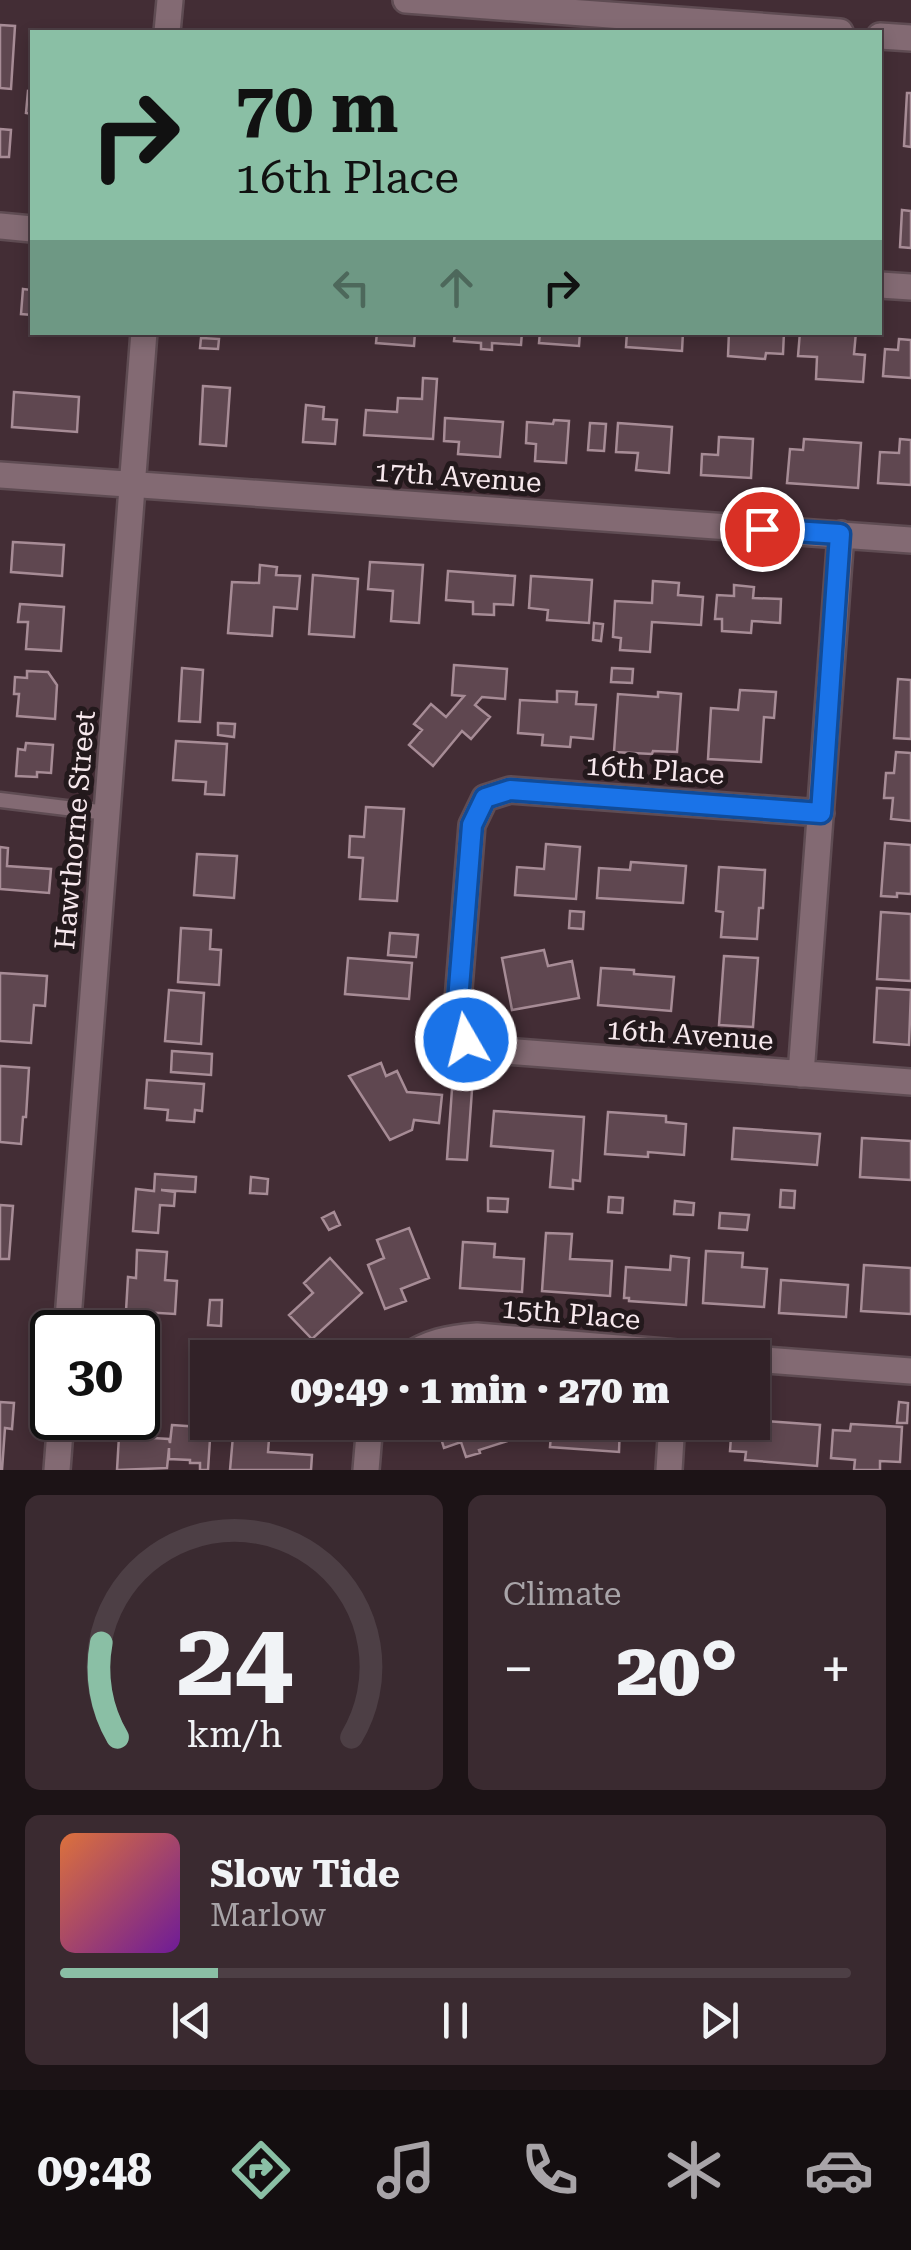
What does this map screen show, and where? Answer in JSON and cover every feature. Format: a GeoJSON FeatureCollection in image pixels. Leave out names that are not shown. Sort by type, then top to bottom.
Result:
{"type":"FeatureCollection","features":[{"type":"Feature","properties":{"kind":"street"},"geometry":{"type":"LineString","coordinates":[[168,30],[170,0]]}},
{"type":"Feature","properties":{"kind":"street"},"geometry":{"type":"LineString","coordinates":[[406,0],[813,30]]}},
{"type":"Feature","properties":{"kind":"street"},"geometry":{"type":"LineString","coordinates":[[882,36],[911,38]]}},
{"type":"Feature","properties":{"kind":"street"},"geometry":{"type":"LineString","coordinates":[[0,226],[30,229]]}},
{"type":"Feature","properties":{"kind":"street"},"geometry":{"type":"LineString","coordinates":[[882,285],[911,287]]}},
{"type":"Feature","properties":{"kind":"street","name":"Hawthorne Street"},"geometry":{"type":"LineString","coordinates":[[69,1310],[144,335]]}},
{"type":"Feature","properties":{"kind":"street","name":"17th Avenue"},"geometry":{"type":"LineString","coordinates":[[0,475],[911,540]]}},
{"type":"Feature","properties":{"kind":"street"},"geometry":{"type":"LineString","coordinates":[[801,1074],[840,534]]}},
{"type":"Feature","properties":{"kind":"street","name":"16th Place"},"geometry":{"type":"LineString","coordinates":[[466,1040],[457,1013],[472,825],[485,798],[510,790],[821,813]]}},
{"type":"Feature","properties":{"kind":"street","name":"16th Avenue"},"geometry":{"type":"LineString","coordinates":[[466,1040],[492,1050],[911,1082]]}},
{"type":"Feature","properties":{"kind":"street","name":"15th Place"},"geometry":{"type":"LineString","coordinates":[[441,1340],[476,1336],[518,1340]]}},
{"type":"Feature","properties":{"kind":"street"},"geometry":{"type":"LineString","coordinates":[[770,1360],[911,1371]]}},
{"type":"Feature","properties":{"kind":"street"},"geometry":{"type":"LineString","coordinates":[[57,1470],[59,1440]]}},
{"type":"Feature","properties":{"kind":"street"},"geometry":{"type":"LineString","coordinates":[[366,1470],[368,1440]]}},
{"type":"Feature","properties":{"kind":"street"},"geometry":{"type":"LineString","coordinates":[[668,1470],[670,1440]]}},
{"type":"Feature","properties":{"kind":"lane"},"geometry":{"type":"LineString","coordinates":[[0,800],[107,813]]}},
{"type":"Feature","properties":{"kind":"building"},"geometry":{"type":"Polygon","coordinates":[[[0,25],[15,26],[11,89],[0,88],[0,25]]]}},
{"type":"Feature","properties":{"kind":"building"},"geometry":{"type":"Polygon","coordinates":[[[28,91],[30,114],[26,113],[28,91]]]}},
{"type":"Feature","properties":{"kind":"building"},"geometry":{"type":"Polygon","coordinates":[[[907,93],[911,93],[911,147],[904,146],[907,93]]]}},
{"type":"Feature","properties":{"kind":"building"},"geometry":{"type":"Polygon","coordinates":[[[0,129],[11,130],[9,157],[0,157],[0,129]]]}},
{"type":"Feature","properties":{"kind":"building"},"geometry":{"type":"Polygon","coordinates":[[[902,210],[911,211],[911,248],[900,247],[902,210]]]}},
{"type":"Feature","properties":{"kind":"building"},"geometry":{"type":"Polygon","coordinates":[[[23,289],[30,290],[30,315],[21,314],[23,289]]]}},
{"type":"Feature","properties":{"kind":"building"},"geometry":{"type":"Polygon","coordinates":[[[377,335],[415,335],[414,346],[376,343],[377,335]]]}},
{"type":"Feature","properties":{"kind":"building"},"geometry":{"type":"Polygon","coordinates":[[[455,335],[522,335],[521,345],[492,343],[492,350],[481,349],[481,343],[454,341],[455,335]]]}},
{"type":"Feature","properties":{"kind":"building"},"geometry":{"type":"Polygon","coordinates":[[[540,335],[580,335],[579,346],[539,343],[540,335]]]}},
{"type":"Feature","properties":{"kind":"building"},"geometry":{"type":"Polygon","coordinates":[[[627,335],[683,335],[682,351],[626,347],[627,335]]]}},
{"type":"Feature","properties":{"kind":"building"},"geometry":{"type":"Polygon","coordinates":[[[729,335],[784,335],[783,354],[766,353],[765,359],[728,356],[729,335]]]}},
{"type":"Feature","properties":{"kind":"building"},"geometry":{"type":"Polygon","coordinates":[[[800,335],[856,335],[854,354],[865,355],[863,382],[816,379],[817,357],[798,356],[800,335]]]}},
{"type":"Feature","properties":{"kind":"building"},"geometry":{"type":"Polygon","coordinates":[[[201,338],[219,339],[218,349],[200,348],[201,338]]]}},
{"type":"Feature","properties":{"kind":"building"},"geometry":{"type":"Polygon","coordinates":[[[899,339],[911,340],[911,378],[883,376],[885,349],[898,350],[899,339]]]}},
{"type":"Feature","properties":{"kind":"building"},"geometry":{"type":"Polygon","coordinates":[[[423,378],[437,379],[433,439],[364,435],[366,410],[397,412],[398,398],[422,399],[423,378]]]}},
{"type":"Feature","properties":{"kind":"building"},"geometry":{"type":"Polygon","coordinates":[[[203,386],[230,388],[226,446],[200,444],[203,386]]]}},
{"type":"Feature","properties":{"kind":"building"},"geometry":{"type":"Polygon","coordinates":[[[14,392],[79,397],[77,432],[12,427],[14,392]]]}},
{"type":"Feature","properties":{"kind":"building"},"geometry":{"type":"Polygon","coordinates":[[[306,405],[324,407],[323,419],[337,420],[335,444],[303,442],[306,405]]]}},
{"type":"Feature","properties":{"kind":"building"},"geometry":{"type":"Polygon","coordinates":[[[445,418],[503,422],[500,457],[458,454],[459,442],[444,441],[445,418]]]}},
{"type":"Feature","properties":{"kind":"building"},"geometry":{"type":"Polygon","coordinates":[[[554,420],[569,421],[566,463],[535,461],[536,444],[526,443],[527,422],[553,424],[554,420]]]}},
{"type":"Feature","properties":{"kind":"building"},"geometry":{"type":"Polygon","coordinates":[[[590,423],[606,424],[604,451],[588,450],[590,423]]]}},
{"type":"Feature","properties":{"kind":"building"},"geometry":{"type":"Polygon","coordinates":[[[618,423],[672,427],[669,473],[636,470],[638,453],[616,452],[618,423]]]}},
{"type":"Feature","properties":{"kind":"building"},"geometry":{"type":"Polygon","coordinates":[[[719,437],[753,439],[751,478],[701,475],[702,454],[718,455],[719,437]]]}},
{"type":"Feature","properties":{"kind":"building"},"geometry":{"type":"Polygon","coordinates":[[[804,439],[861,443],[858,488],[787,483],[790,449],[803,450],[804,439]]]}},
{"type":"Feature","properties":{"kind":"building"},"geometry":{"type":"Polygon","coordinates":[[[900,439],[911,440],[911,485],[878,483],[880,452],[899,453],[900,439]]]}},
{"type":"Feature","properties":{"kind":"building"},"geometry":{"type":"Polygon","coordinates":[[[13,542],[64,545],[62,576],[11,572],[13,542]]]}},
{"type":"Feature","properties":{"kind":"building"},"geometry":{"type":"Polygon","coordinates":[[[370,562],[423,565],[419,623],[391,621],[393,591],[368,589],[370,562]]]}},
{"type":"Feature","properties":{"kind":"building"},"geometry":{"type":"Polygon","coordinates":[[[260,565],[277,567],[276,575],[300,576],[297,609],[274,607],[272,636],[228,633],[232,582],[259,583],[260,565]]]}},
{"type":"Feature","properties":{"kind":"building"},"geometry":{"type":"Polygon","coordinates":[[[448,571],[515,576],[513,605],[494,604],[494,615],[473,614],[473,602],[446,600],[448,571]]]}},
{"type":"Feature","properties":{"kind":"building"},"geometry":{"type":"Polygon","coordinates":[[[313,575],[358,579],[354,637],[309,634],[313,575]]]}},
{"type":"Feature","properties":{"kind":"building"},"geometry":{"type":"Polygon","coordinates":[[[531,576],[592,580],[589,623],[547,620],[548,610],[529,608],[531,576]]]}},
{"type":"Feature","properties":{"kind":"building"},"geometry":{"type":"Polygon","coordinates":[[[653,581],[679,583],[678,595],[703,597],[701,625],[652,622],[650,652],[620,650],[621,638],[613,637],[615,601],[652,603],[653,581]]]}},
{"type":"Feature","properties":{"kind":"building"},"geometry":{"type":"Polygon","coordinates":[[[734,585],[754,587],[753,598],[781,599],[780,623],[752,621],[751,633],[722,631],[722,619],[715,619],[717,595],[734,596],[734,585]]]}},
{"type":"Feature","properties":{"kind":"building"},"geometry":{"type":"Polygon","coordinates":[[[20,604],[64,607],[61,651],[26,649],[28,622],[18,622],[20,604]]]}},
{"type":"Feature","properties":{"kind":"building"},"geometry":{"type":"Polygon","coordinates":[[[594,623],[603,624],[601,641],[593,640],[594,623]]]}},
{"type":"Feature","properties":{"kind":"building"},"geometry":{"type":"Polygon","coordinates":[[[454,665],[507,669],[505,699],[482,697],[475,705],[490,717],[471,739],[462,731],[433,766],[409,745],[422,730],[414,724],[431,704],[446,717],[464,696],[452,695],[454,665]]]}},
{"type":"Feature","properties":{"kind":"building"},"geometry":{"type":"Polygon","coordinates":[[[182,668],[203,670],[200,722],[179,721],[182,668]]]}},
{"type":"Feature","properties":{"kind":"building"},"geometry":{"type":"Polygon","coordinates":[[[612,668],[633,669],[632,683],[611,682],[612,668]]]}},
{"type":"Feature","properties":{"kind":"building"},"geometry":{"type":"Polygon","coordinates":[[[27,671],[48,672],[57,685],[55,719],[17,716],[19,694],[14,694],[15,677],[27,678],[27,671]]]}},
{"type":"Feature","properties":{"kind":"building"},"geometry":{"type":"Polygon","coordinates":[[[898,679],[911,680],[911,739],[894,738],[898,679]]]}},
{"type":"Feature","properties":{"kind":"building"},"geometry":{"type":"Polygon","coordinates":[[[740,690],[776,692],[774,718],[764,717],[761,762],[708,759],[711,708],[738,710],[740,690]]]}},
{"type":"Feature","properties":{"kind":"building"},"geometry":{"type":"Polygon","coordinates":[[[557,691],[577,692],[576,704],[596,705],[593,739],[571,737],[570,747],[542,745],[543,735],[518,733],[520,700],[557,702],[557,691]]]}},
{"type":"Feature","properties":{"kind":"building"},"geometry":{"type":"Polygon","coordinates":[[[658,692],[681,694],[677,752],[614,752],[618,694],[658,697],[658,692]]]}},
{"type":"Feature","properties":{"kind":"building"},"geometry":{"type":"Polygon","coordinates":[[[218,723],[235,724],[234,737],[218,735],[218,723]]]}},
{"type":"Feature","properties":{"kind":"building"},"geometry":{"type":"Polygon","coordinates":[[[176,741],[227,744],[224,795],[205,794],[206,782],[173,780],[176,741]]]}},
{"type":"Feature","properties":{"kind":"building"},"geometry":{"type":"Polygon","coordinates":[[[26,743],[53,745],[51,773],[16,776],[18,749],[25,750],[26,743]]]}},
{"type":"Feature","properties":{"kind":"building"},"geometry":{"type":"Polygon","coordinates":[[[896,752],[911,753],[911,821],[891,819],[893,798],[884,798],[886,773],[894,773],[896,752]]]}},
{"type":"Feature","properties":{"kind":"building"},"geometry":{"type":"Polygon","coordinates":[[[366,807],[404,809],[397,901],[360,899],[363,858],[349,857],[350,836],[364,837],[366,807]]]}},
{"type":"Feature","properties":{"kind":"building"},"geometry":{"type":"Polygon","coordinates":[[[885,843],[911,845],[911,894],[881,896],[885,843]]]}},
{"type":"Feature","properties":{"kind":"building"},"geometry":{"type":"Polygon","coordinates":[[[546,844],[580,847],[576,899],[515,895],[517,867],[544,869],[546,844]]]}},
{"type":"Feature","properties":{"kind":"building"},"geometry":{"type":"Polygon","coordinates":[[[0,847],[8,848],[7,866],[51,869],[49,893],[0,889],[0,847]]]}},
{"type":"Feature","properties":{"kind":"building"},"geometry":{"type":"Polygon","coordinates":[[[197,854],[237,856],[234,898],[194,895],[197,854]]]}},
{"type":"Feature","properties":{"kind":"building"},"geometry":{"type":"Polygon","coordinates":[[[631,862],[686,866],[683,903],[597,898],[599,868],[630,870],[631,862]]]}},
{"type":"Feature","properties":{"kind":"building"},"geometry":{"type":"Polygon","coordinates":[[[719,867],[765,870],[757,939],[721,937],[723,912],[716,911],[719,867]]]}},
{"type":"Feature","properties":{"kind":"building"},"geometry":{"type":"Polygon","coordinates":[[[570,911],[584,912],[583,929],[569,928],[570,911]]]}},
{"type":"Feature","properties":{"kind":"building"},"geometry":{"type":"Polygon","coordinates":[[[881,912],[911,914],[911,981],[877,979],[881,912]]]}},
{"type":"Feature","properties":{"kind":"building"},"geometry":{"type":"Polygon","coordinates":[[[181,928],[211,930],[210,949],[221,950],[219,985],[178,982],[181,928]]]}},
{"type":"Feature","properties":{"kind":"building"},"geometry":{"type":"Polygon","coordinates":[[[390,933],[418,935],[416,957],[388,955],[390,933]]]}},
{"type":"Feature","properties":{"kind":"building"},"geometry":{"type":"Polygon","coordinates":[[[544,950],[548,966],[572,961],[579,998],[512,1010],[502,958],[544,950]]]}},
{"type":"Feature","properties":{"kind":"building"},"geometry":{"type":"Polygon","coordinates":[[[724,956],[758,958],[753,1027],[719,1025],[724,956]]]}},
{"type":"Feature","properties":{"kind":"building"},"geometry":{"type":"Polygon","coordinates":[[[348,958],[412,963],[409,999],[345,994],[348,958]]]}},
{"type":"Feature","properties":{"kind":"building"},"geometry":{"type":"Polygon","coordinates":[[[601,968],[674,977],[671,1011],[598,1005],[601,968]]]}},
{"type":"Feature","properties":{"kind":"building"},"geometry":{"type":"Polygon","coordinates":[[[0,973],[47,976],[45,1006],[34,1005],[31,1043],[0,1041],[0,973]]]}},
{"type":"Feature","properties":{"kind":"building"},"geometry":{"type":"Polygon","coordinates":[[[877,988],[911,990],[909,1045],[874,1042],[877,988]]]}},
{"type":"Feature","properties":{"kind":"building"},"geometry":{"type":"Polygon","coordinates":[[[169,990],[204,993],[201,1044],[165,1041],[169,990]]]}},
{"type":"Feature","properties":{"kind":"building"},"geometry":{"type":"Polygon","coordinates":[[[172,1051],[212,1054],[211,1075],[171,1072],[172,1051]]]}},
{"type":"Feature","properties":{"kind":"building"},"geometry":{"type":"Polygon","coordinates":[[[381,1063],[386,1076],[397,1071],[407,1092],[442,1095],[439,1123],[414,1120],[412,1130],[390,1140],[349,1076],[381,1063]]]}},
{"type":"Feature","properties":{"kind":"building"},"geometry":{"type":"Polygon","coordinates":[[[0,1066],[29,1068],[21,1144],[0,1142],[0,1066]]]}},
{"type":"Feature","properties":{"kind":"building"},"geometry":{"type":"Polygon","coordinates":[[[147,1080],[204,1084],[202,1111],[195,1110],[194,1122],[167,1120],[168,1110],[145,1108],[147,1080]]]}},
{"type":"Feature","properties":{"kind":"building"},"geometry":{"type":"Polygon","coordinates":[[[452,1089],[472,1090],[467,1160],[447,1159],[452,1089]]]}},
{"type":"Feature","properties":{"kind":"building"},"geometry":{"type":"Polygon","coordinates":[[[494,1111],[584,1117],[580,1181],[573,1180],[573,1189],[550,1187],[553,1151],[491,1146],[494,1111]]]}},
{"type":"Feature","properties":{"kind":"building"},"geometry":{"type":"Polygon","coordinates":[[[608,1112],[666,1116],[666,1122],[686,1124],[684,1155],[605,1154],[608,1112]]]}},
{"type":"Feature","properties":{"kind":"building"},"geometry":{"type":"Polygon","coordinates":[[[734,1128],[820,1134],[817,1165],[732,1159],[734,1128]]]}},
{"type":"Feature","properties":{"kind":"building"},"geometry":{"type":"Polygon","coordinates":[[[862,1138],[911,1141],[911,1180],[860,1177],[862,1138]]]}},
{"type":"Feature","properties":{"kind":"building"},"geometry":{"type":"Polygon","coordinates":[[[155,1174],[196,1177],[195,1192],[161,1190],[175,1192],[174,1206],[160,1205],[158,1233],[133,1231],[136,1189],[154,1191],[155,1174]]]}},
{"type":"Feature","properties":{"kind":"building"},"geometry":{"type":"Polygon","coordinates":[[[251,1177],[268,1179],[267,1194],[250,1193],[251,1177]]]}},
{"type":"Feature","properties":{"kind":"building"},"geometry":{"type":"Polygon","coordinates":[[[781,1190],[795,1191],[794,1208],[780,1207],[781,1190]]]}},
{"type":"Feature","properties":{"kind":"building"},"geometry":{"type":"Polygon","coordinates":[[[609,1197],[623,1198],[622,1213],[608,1212],[609,1197]]]}},
{"type":"Feature","properties":{"kind":"building"},"geometry":{"type":"Polygon","coordinates":[[[488,1198],[508,1199],[507,1212],[488,1211],[488,1198]]]}},
{"type":"Feature","properties":{"kind":"building"},"geometry":{"type":"Polygon","coordinates":[[[675,1201],[694,1203],[693,1215],[674,1214],[675,1201]]]}},
{"type":"Feature","properties":{"kind":"building"},"geometry":{"type":"Polygon","coordinates":[[[0,1205],[13,1206],[9,1259],[0,1259],[0,1205]]]}},
{"type":"Feature","properties":{"kind":"building"},"geometry":{"type":"Polygon","coordinates":[[[334,1212],[340,1225],[329,1230],[322,1218],[334,1212]]]}},
{"type":"Feature","properties":{"kind":"building"},"geometry":{"type":"Polygon","coordinates":[[[720,1213],[749,1215],[747,1230],[719,1228],[720,1213]]]}},
{"type":"Feature","properties":{"kind":"building"},"geometry":{"type":"Polygon","coordinates":[[[409,1228],[429,1278],[401,1289],[406,1301],[385,1309],[368,1265],[384,1258],[377,1240],[409,1228]]]}},
{"type":"Feature","properties":{"kind":"building"},"geometry":{"type":"Polygon","coordinates":[[[546,1233],[572,1234],[570,1259],[612,1261],[610,1296],[542,1291],[546,1233]]]}},
{"type":"Feature","properties":{"kind":"building"},"geometry":{"type":"Polygon","coordinates":[[[463,1242],[495,1244],[494,1257],[524,1259],[522,1292],[460,1288],[463,1242]]]}},
{"type":"Feature","properties":{"kind":"building"},"geometry":{"type":"Polygon","coordinates":[[[137,1250],[167,1252],[165,1280],[177,1281],[175,1314],[126,1310],[128,1277],[136,1278],[137,1250]]]}},
{"type":"Feature","properties":{"kind":"building"},"geometry":{"type":"Polygon","coordinates":[[[706,1251],[743,1253],[742,1267],[767,1269],[764,1307],[703,1303],[706,1251]]]}},
{"type":"Feature","properties":{"kind":"building"},"geometry":{"type":"Polygon","coordinates":[[[671,1256],[689,1258],[686,1305],[624,1298],[626,1267],[670,1270],[671,1256]]]}},
{"type":"Feature","properties":{"kind":"building"},"geometry":{"type":"Polygon","coordinates":[[[330,1258],[362,1293],[312,1339],[289,1315],[313,1293],[304,1283],[330,1258]]]}},
{"type":"Feature","properties":{"kind":"building"},"geometry":{"type":"Polygon","coordinates":[[[864,1265],[911,1268],[911,1314],[861,1311],[864,1265]]]}},
{"type":"Feature","properties":{"kind":"building"},"geometry":{"type":"Polygon","coordinates":[[[781,1280],[848,1285],[846,1317],[779,1313],[781,1280]]]}},
{"type":"Feature","properties":{"kind":"building"},"geometry":{"type":"Polygon","coordinates":[[[210,1300],[222,1300],[221,1326],[208,1325],[210,1300]]]}},
{"type":"Feature","properties":{"kind":"building"},"geometry":{"type":"Polygon","coordinates":[[[0,1402],[14,1403],[12,1429],[5,1428],[2,1470],[0,1470],[0,1402]]]}},
{"type":"Feature","properties":{"kind":"building"},"geometry":{"type":"Polygon","coordinates":[[[899,1402],[908,1403],[907,1423],[897,1423],[899,1402]]]}},
{"type":"Feature","properties":{"kind":"building"},"geometry":{"type":"Polygon","coordinates":[[[770,1421],[820,1425],[817,1466],[745,1460],[746,1452],[730,1451],[731,1440],[770,1440],[770,1421]]]}},
{"type":"Feature","properties":{"kind":"building"},"geometry":{"type":"Polygon","coordinates":[[[851,1424],[902,1427],[900,1462],[880,1461],[880,1470],[854,1470],[855,1460],[831,1458],[833,1430],[850,1431],[851,1424]]]}},
{"type":"Feature","properties":{"kind":"building"},"geometry":{"type":"Polygon","coordinates":[[[172,1425],[190,1426],[190,1440],[210,1440],[208,1470],[200,1470],[200,1463],[190,1460],[169,1459],[169,1448],[167,1468],[117,1470],[119,1440],[160,1438],[169,1439],[170,1443],[172,1425]]]}},
{"type":"Feature","properties":{"kind":"building"},"geometry":{"type":"Polygon","coordinates":[[[233,1440],[269,1440],[268,1452],[312,1455],[311,1470],[230,1470],[233,1440]]]}},
{"type":"Feature","properties":{"kind":"building"},"geometry":{"type":"Polygon","coordinates":[[[442,1440],[511,1440],[466,1457],[461,1442],[444,1448],[442,1440]]]}},
{"type":"Feature","properties":{"kind":"building"},"geometry":{"type":"Polygon","coordinates":[[[551,1440],[619,1440],[619,1452],[550,1447],[551,1440]]]}},
{"type":"Feature","properties":{"kind":"route"},"geometry":{"type":"LineString","coordinates":[[466,1040],[457,1013],[472,825],[485,798],[510,790],[821,813],[840,534],[762,529]]}}]}
